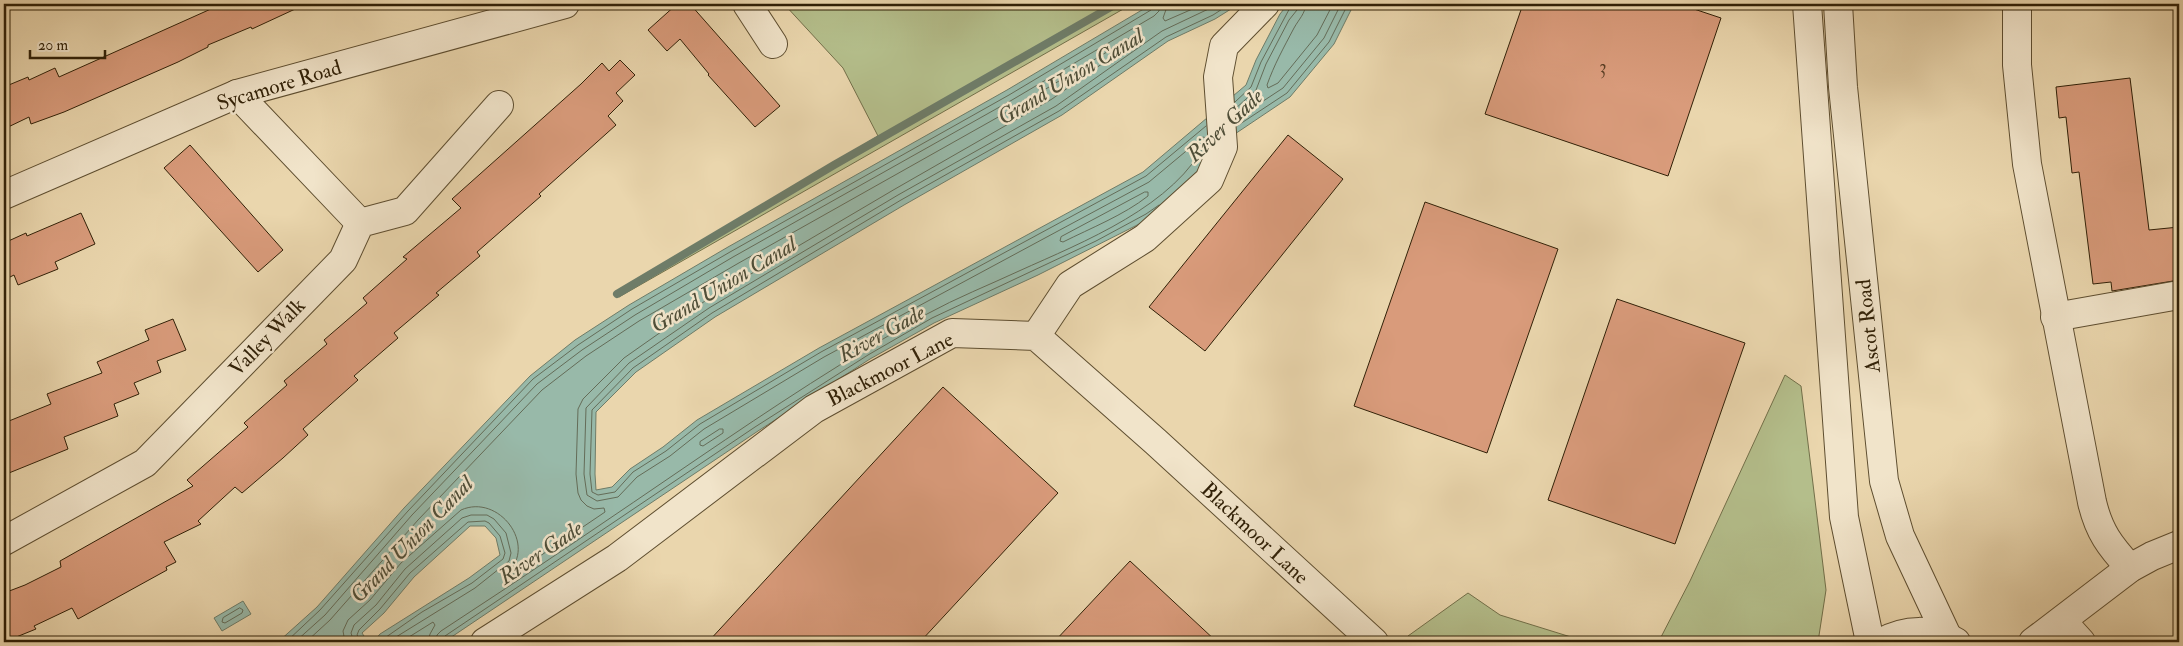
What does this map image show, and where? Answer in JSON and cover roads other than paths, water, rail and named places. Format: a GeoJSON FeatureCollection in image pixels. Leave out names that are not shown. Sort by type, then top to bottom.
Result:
{"type":"FeatureCollection","features":[{"type":"Feature","properties":{"kind":"street","name":"Sycamore Road"},"geometry":{"type":"LineString","coordinates":[[4,195],[237,94],[565,4]]}},
{"type":"Feature","properties":{"kind":"street"},"geometry":{"type":"LineString","coordinates":[[747,4],[773,44]]}},
{"type":"Feature","properties":{"kind":"street"},"geometry":{"type":"LineString","coordinates":[[1036,336],[1070,284],[1145,238],[1209,180],[1223,147],[1218,77],[1224,46],[1266,4]]}},
{"type":"Feature","properties":{"kind":"street","name":"Ascot Road"},"geometry":{"type":"LineString","coordinates":[[1806,4],[1844,517],[1870,642]]}},
{"type":"Feature","properties":{"kind":"street","name":"Ascot Road"},"geometry":{"type":"LineString","coordinates":[[1838,4],[1843,87],[1884,481],[1900,536],[1951,639]]}},
{"type":"Feature","properties":{"kind":"street"},"geometry":{"type":"LineString","coordinates":[[2017,4],[2017,65],[2027,164],[2054,317],[2097,524],[2111,547],[2130,568]]}},
{"type":"Feature","properties":{"kind":"street"},"geometry":{"type":"LineString","coordinates":[[237,94],[360,223],[404,211],[499,105]]}},
{"type":"Feature","properties":{"kind":"street","name":"Valley Walk"},"geometry":{"type":"LineString","coordinates":[[4,541],[145,463],[343,260],[360,223]]}},
{"type":"Feature","properties":{"kind":"street"},"geometry":{"type":"LineString","coordinates":[[2054,317],[2179,296]]}},
{"type":"Feature","properties":{"kind":"street","name":"Blackmoor Lane"},"geometry":{"type":"LineString","coordinates":[[484,642],[617,558],[814,408],[952,333],[1036,336],[1156,442],[1374,642]]}},
{"type":"Feature","properties":{"kind":"street"},"geometry":{"type":"LineString","coordinates":[[2033,642],[2130,568],[2152,556],[2179,545]]}},
{"type":"Feature","properties":{"kind":"street"},"geometry":{"type":"LineString","coordinates":[[2062,621],[2081,642]]}},
{"type":"Feature","properties":{"kind":"street"},"geometry":{"type":"LineString","coordinates":[[1882,642],[1892,636],[1905,632],[1931,632],[1951,639]]}},
{"type":"Feature","properties":{"kind":"water"},"geometry":{"type":"Polygon","coordinates":[[[1152,4],[1239,4],[1215,19],[1168,41],[1062,115],[904,205],[715,317],[636,372],[596,412],[596,490],[612,487],[630,469],[663,447],[697,420],[819,348],[1143,172],[1246,85],[1256,60],[1280,14],[1288,4],[1354,4],[1334,44],[1290,97],[1217,146],[1211,160],[1149,219],[1038,275],[934,323],[870,359],[758,431],[444,642],[373,642],[380,634],[469,578],[500,555],[496,538],[485,526],[470,526],[414,577],[384,613],[362,633],[368,642],[278,642],[317,607],[404,508],[530,376],[575,340],[629,305],[728,247],[1007,90],[1152,4]]]}},
{"type":"Feature","properties":{"kind":"water"},"geometry":{"type":"Polygon","coordinates":[[[243,601],[251,614],[222,631],[214,618],[243,601]]]}},
{"type":"Feature","properties":{"kind":"waterway"},"geometry":{"type":"LineString","coordinates":[[617,294],[834,165],[1116,4]]}},
{"type":"Feature","properties":{"kind":"water label","name":"Grand Union Canal"},"geometry":{"type":"Point","coordinates":[1070,76]}},
{"type":"Feature","properties":{"kind":"water label","name":"River Gade"},"geometry":{"type":"Point","coordinates":[1224,125]}},
{"type":"Feature","properties":{"kind":"water label","name":"Grand Union Canal"},"geometry":{"type":"Point","coordinates":[723,284]}},
{"type":"Feature","properties":{"kind":"water label","name":"River Gade"},"geometry":{"type":"Point","coordinates":[881,333]}},
{"type":"Feature","properties":{"kind":"water label","name":"Grand Union Canal"},"geometry":{"type":"Point","coordinates":[411,539]}},
{"type":"Feature","properties":{"kind":"water label","name":"River Gade"},"geometry":{"type":"Point","coordinates":[540,552]}}]}
